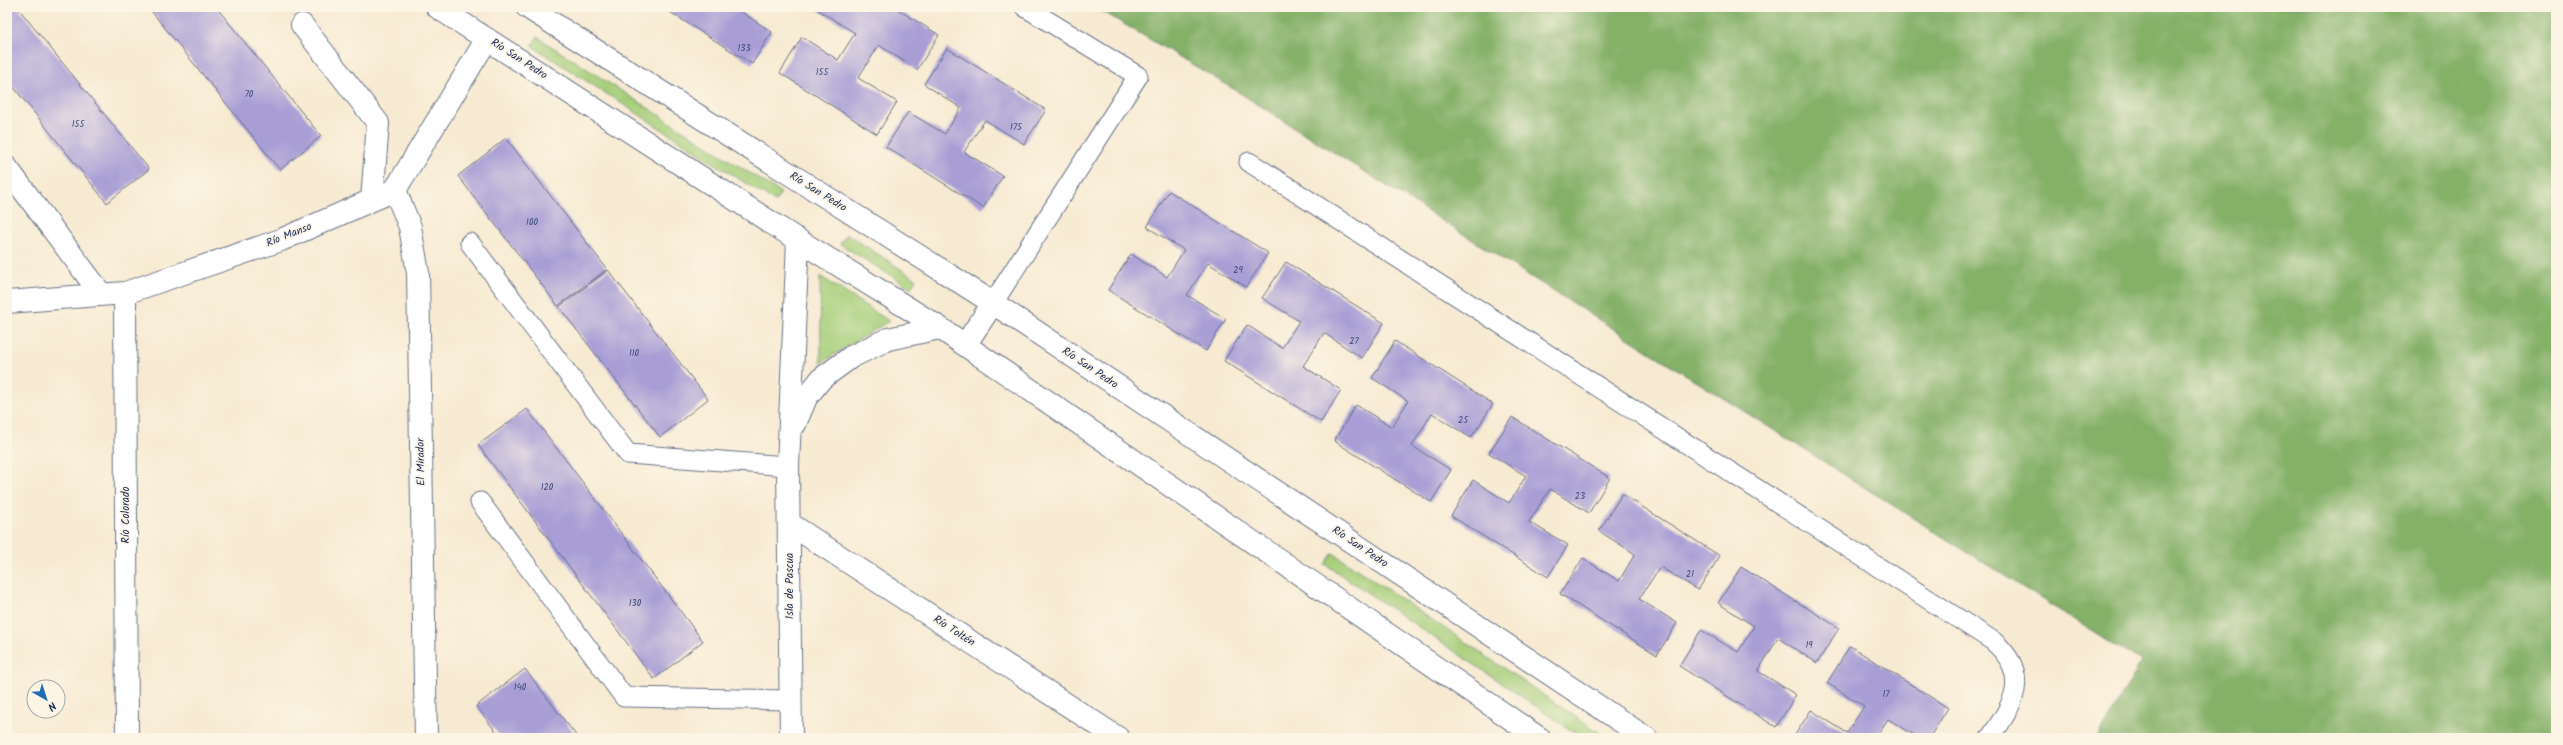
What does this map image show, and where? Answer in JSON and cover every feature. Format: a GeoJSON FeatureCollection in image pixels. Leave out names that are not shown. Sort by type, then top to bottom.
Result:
{"type":"FeatureCollection","features":[{"type":"Feature","properties":{"kind":"street","name":"Río San Pedro"},"geometry":{"type":"LineString","coordinates":[[437,7],[798,240],[940,328],[1539,738]]}},
{"type":"Feature","properties":{"kind":"street","name":"Río San Pedro"},"geometry":{"type":"LineString","coordinates":[[527,7],[993,303],[1646,738]]}},
{"type":"Feature","properties":{"kind":"street"},"geometry":{"type":"LineString","coordinates":[[302,25],[378,123],[372,200]]}},
{"type":"Feature","properties":{"kind":"street"},"geometry":{"type":"LineString","coordinates":[[395,190],[487,39]]}},
{"type":"Feature","properties":{"kind":"street"},"geometry":{"type":"LineString","coordinates":[[7,168],[101,294]]}},
{"type":"Feature","properties":{"kind":"street","name":"Río Manso"},"geometry":{"type":"LineString","coordinates":[[7,302],[125,293],[281,240],[395,190]]}},
{"type":"Feature","properties":{"kind":"street","name":"El Mirador"},"geometry":{"type":"LineString","coordinates":[[395,190],[410,227],[418,273],[426,738]]}},
{"type":"Feature","properties":{"kind":"street","name":"Isla de Pascua"},"geometry":{"type":"LineString","coordinates":[[791,738],[790,524],[788,466],[798,240]]}},
{"type":"Feature","properties":{"kind":"street","name":"Río Colorado"},"geometry":{"type":"LineString","coordinates":[[125,293],[127,738]]}},
{"type":"Feature","properties":{"kind":"street"},"geometry":{"type":"LineString","coordinates":[[965,345],[993,303]]}},
{"type":"Feature","properties":{"kind":"street","name":"Isla de Pascua"},"geometry":{"type":"LineString","coordinates":[[790,434],[806,398],[821,379],[851,357],[888,339],[940,328]]}},
{"type":"Feature","properties":{"kind":"street","name":"Río Toltén"},"geometry":{"type":"LineString","coordinates":[[790,524],[1118,738]]}},
{"type":"Feature","properties":{"kind":"lane"},"geometry":{"type":"LineString","coordinates":[[993,303],[1138,76],[1024,7]]}},
{"type":"Feature","properties":{"kind":"lane"},"geometry":{"type":"LineString","coordinates":[[1249,162],[1993,641],[2010,660],[2015,672],[2016,685],[2010,709],[1990,738]]}},
{"type":"Feature","properties":{"kind":"lane"},"geometry":{"type":"LineString","coordinates":[[470,243],[628,454],[788,466]]}},
{"type":"Feature","properties":{"kind":"lane"},"geometry":{"type":"LineString","coordinates":[[480,502],[624,697],[791,700]]}},
{"type":"Feature","properties":{"kind":"green space"},"geometry":{"type":"Polygon","coordinates":[[[1095,7],[2556,7],[2556,738],[2097,738],[2141,662],[1227,85],[1095,7]]]}},
{"type":"Feature","properties":{"kind":"green space"},"geometry":{"type":"Polygon","coordinates":[[[537,37],[781,193],[775,202],[532,46],[537,37]]]}},
{"type":"Feature","properties":{"kind":"green space"},"geometry":{"type":"Polygon","coordinates":[[[847,234],[916,279],[911,288],[840,244],[847,234]]]}},
{"type":"Feature","properties":{"kind":"green space"},"geometry":{"type":"Polygon","coordinates":[[[820,276],[889,321],[821,363],[820,276]]]}},
{"type":"Feature","properties":{"kind":"green space"},"geometry":{"type":"Polygon","coordinates":[[[1333,553],[1607,738],[1583,738],[1325,564],[1333,553]]]}},
{"type":"Feature","properties":{"kind":"building"},"geometry":{"type":"Polygon","coordinates":[[[7,7],[17,7],[149,169],[107,203],[7,79],[7,7]]]}},
{"type":"Feature","properties":{"kind":"building"},"geometry":{"type":"Polygon","coordinates":[[[148,7],[216,7],[321,136],[280,170],[148,7]]]}},
{"type":"Feature","properties":{"kind":"building"},"geometry":{"type":"Polygon","coordinates":[[[662,7],[734,7],[772,32],[752,64],[662,7]]]}},
{"type":"Feature","properties":{"kind":"building"},"geometry":{"type":"Polygon","coordinates":[[[820,7],[894,7],[939,35],[917,70],[879,45],[858,78],[897,102],[877,134],[780,73],[802,37],[838,60],[855,33],[818,10],[820,7]]]}},
{"type":"Feature","properties":{"kind":"building"},"geometry":{"type":"Polygon","coordinates":[[[947,48],[1046,110],[1024,144],[985,120],[964,152],[1003,176],[983,208],[886,147],[908,112],[945,134],[961,108],[924,84],[947,48]]]}},
{"type":"Feature","properties":{"kind":"building"},"geometry":{"type":"Polygon","coordinates":[[[506,138],[607,269],[558,306],[458,176],[506,138]]]}},
{"type":"Feature","properties":{"kind":"building"},"geometry":{"type":"Polygon","coordinates":[[[1169,191],[1268,253],[1246,287],[1208,263],[1187,295],[1226,319],[1206,351],[1108,290],[1131,254],[1167,277],[1184,250],[1147,227],[1169,191]]]}},
{"type":"Feature","properties":{"kind":"building"},"geometry":{"type":"Polygon","coordinates":[[[1286,262],[1384,323],[1362,358],[1324,333],[1303,366],[1341,390],[1321,422],[1224,361],[1247,325],[1282,348],[1299,321],[1262,298],[1286,262]]]}},
{"type":"Feature","properties":{"kind":"building"},"geometry":{"type":"Polygon","coordinates":[[[608,270],[708,399],[660,437],[559,307],[608,270]]]}},
{"type":"Feature","properties":{"kind":"building"},"geometry":{"type":"Polygon","coordinates":[[[1395,341],[1493,404],[1471,438],[1432,413],[1412,446],[1451,470],[1431,502],[1334,441],[1356,405],[1392,427],[1408,401],[1372,378],[1395,341]]]}},
{"type":"Feature","properties":{"kind":"building"},"geometry":{"type":"Polygon","coordinates":[[[527,409],[703,641],[654,679],[478,445],[527,409]]]}},
{"type":"Feature","properties":{"kind":"building"},"geometry":{"type":"Polygon","coordinates":[[[1512,417],[1610,478],[1589,513],[1550,489],[1529,522],[1568,545],[1548,577],[1451,516],[1473,480],[1509,503],[1526,476],[1489,453],[1512,417]]]}},
{"type":"Feature","properties":{"kind":"building"},"geometry":{"type":"Polygon","coordinates":[[[1622,494],[1720,556],[1698,590],[1660,567],[1639,599],[1677,623],[1657,655],[1560,594],[1583,558],[1619,581],[1635,554],[1599,531],[1622,494]]]}},
{"type":"Feature","properties":{"kind":"building"},"geometry":{"type":"Polygon","coordinates":[[[1741,567],[1839,628],[1817,663],[1778,638],[1758,671],[1796,695],[1776,727],[1679,666],[1701,630],[1738,652],[1754,626],[1718,603],[1741,567]]]}},
{"type":"Feature","properties":{"kind":"building"},"geometry":{"type":"Polygon","coordinates":[[[1850,646],[1948,708],[1929,738],[1919,738],[1888,719],[1875,738],[1793,738],[1811,710],[1847,733],[1864,706],[1827,683],[1850,646]]]}},
{"type":"Feature","properties":{"kind":"building"},"geometry":{"type":"Polygon","coordinates":[[[525,669],[578,738],[501,738],[476,706],[525,669]]]}}]}
